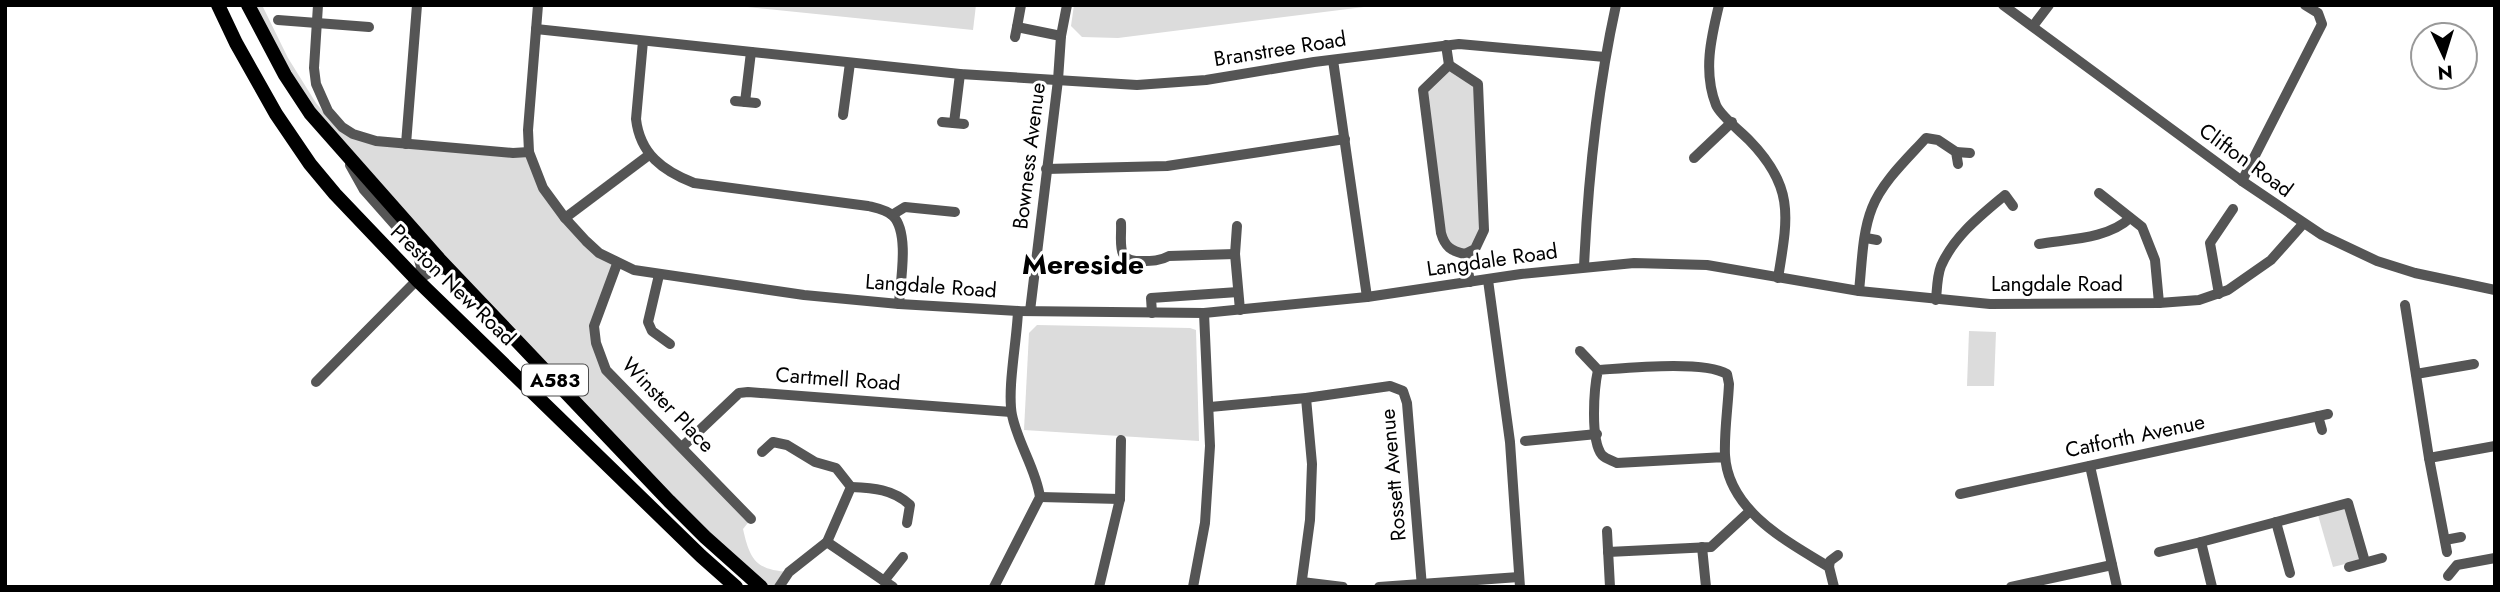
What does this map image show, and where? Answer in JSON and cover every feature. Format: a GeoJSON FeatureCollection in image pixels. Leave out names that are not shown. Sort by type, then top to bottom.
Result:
{"type":"FeatureCollection","features":[{"type":"Feature","properties":{"kind":"highway","name":"Preston New Road"},"geometry":{"type":"LineString","coordinates":[[218,5],[266,97],[310,164],[363,226],[736,587]]}},
{"type":"Feature","properties":{"kind":"highway","name":"Preston New Road"},"geometry":{"type":"LineString","coordinates":[[248,5],[285,75],[310,113],[449,269],[669,501],[714,546],[761,587]]}},
{"type":"Feature","properties":{"kind":"street"},"geometry":{"type":"LineString","coordinates":[[318,5],[314,68],[316,84],[321,98],[335,120],[353,135],[363,139],[406,144],[529,152]]}},
{"type":"Feature","properties":{"kind":"street"},"geometry":{"type":"LineString","coordinates":[[406,144],[417,5]]}},
{"type":"Feature","properties":{"kind":"street","name":"Langdale Road"},"geometry":{"type":"LineString","coordinates":[[538,5],[528,130],[529,152],[543,188],[565,218],[599,253],[617,264],[659,275],[804,295],[1030,312],[1204,313],[1367,297],[1584,267],[1634,263],[1707,265],[1859,291],[1936,300],[2013,305],[2159,303],[2199,300],[2242,282],[2271,260],[2303,224]]}},
{"type":"Feature","properties":{"kind":"street"},"geometry":{"type":"LineString","coordinates":[[1021,5],[1016,32],[1062,36]]}},
{"type":"Feature","properties":{"kind":"street","name":"Bowness Avenue"},"geometry":{"type":"LineString","coordinates":[[1030,312],[1062,36],[1068,5]]}},
{"type":"Feature","properties":{"kind":"street"},"geometry":{"type":"LineString","coordinates":[[1584,267],[1588,177],[1605,57],[1616,5]]}},
{"type":"Feature","properties":{"kind":"street"},"geometry":{"type":"LineString","coordinates":[[1719,5],[1707,76],[1717,108],[1762,153],[1776,173],[1785,202],[1786,231],[1778,278]]}},
{"type":"Feature","properties":{"kind":"street","name":"Clifton Road"},"geometry":{"type":"LineString","coordinates":[[2003,5],[2303,224],[2343,247],[2377,261],[2415,273],[2495,290]]}},
{"type":"Feature","properties":{"kind":"street"},"geometry":{"type":"LineString","coordinates":[[2033,26],[2049,5]]}},
{"type":"Feature","properties":{"kind":"street"},"geometry":{"type":"LineString","coordinates":[[2242,181],[2322,24],[2318,13],[2305,5]]}},
{"type":"Feature","properties":{"kind":"street"},"geometry":{"type":"LineString","coordinates":[[278,20],[369,27]]}},
{"type":"Feature","properties":{"kind":"street","name":"Branstree Road"},"geometry":{"type":"LineString","coordinates":[[536,29],[960,74],[1137,85],[1206,80],[1459,44],[1605,57]]}},
{"type":"Feature","properties":{"kind":"street"},"geometry":{"type":"LineString","coordinates":[[643,41],[636,120],[637,129],[649,155],[675,176],[694,183],[868,206],[892,215],[898,222],[902,241],[899,304]]}},
{"type":"Feature","properties":{"kind":"street"},"geometry":{"type":"LineString","coordinates":[[1446,46],[1449,65],[1478,84],[1484,230],[1475,248],[1465,254],[1452,251],[1444,244],[1441,233],[1423,90],[1449,65]]}},
{"type":"Feature","properties":{"kind":"street"},"geometry":{"type":"LineString","coordinates":[[746,102],[751,52]]}},
{"type":"Feature","properties":{"kind":"street"},"geometry":{"type":"LineString","coordinates":[[1334,60],[1367,297]]}},
{"type":"Feature","properties":{"kind":"street"},"geometry":{"type":"LineString","coordinates":[[843,115],[850,62]]}},
{"type":"Feature","properties":{"kind":"street"},"geometry":{"type":"LineString","coordinates":[[953,123],[960,74]]}},
{"type":"Feature","properties":{"kind":"street"},"geometry":{"type":"LineString","coordinates":[[1694,158],[1732,122]]}},
{"type":"Feature","properties":{"kind":"street"},"geometry":{"type":"LineString","coordinates":[[1859,291],[1870,236],[1871,209],[1882,189],[1926,138],[1938,140],[1956,152],[1970,153]]}},
{"type":"Feature","properties":{"kind":"street"},"geometry":{"type":"LineString","coordinates":[[1046,169],[1167,166],[1345,139]]}},
{"type":"Feature","properties":{"kind":"street"},"geometry":{"type":"LineString","coordinates":[[340,147],[365,190],[417,253],[421,267],[417,281]]}},
{"type":"Feature","properties":{"kind":"street"},"geometry":{"type":"LineString","coordinates":[[1956,152],[1958,164]]}},
{"type":"Feature","properties":{"kind":"street"},"geometry":{"type":"LineString","coordinates":[[565,218],[649,155]]}},
{"type":"Feature","properties":{"kind":"street"},"geometry":{"type":"LineString","coordinates":[[2099,192],[2142,227],[2155,260],[2159,303]]}},
{"type":"Feature","properties":{"kind":"street"},"geometry":{"type":"LineString","coordinates":[[1936,300],[1940,268],[1953,244],[1974,220],[2005,195],[2013,206]]}},
{"type":"Feature","properties":{"kind":"street"},"geometry":{"type":"LineString","coordinates":[[892,215],[905,207],[955,212]]}},
{"type":"Feature","properties":{"kind":"street"},"geometry":{"type":"LineString","coordinates":[[2218,294],[2210,243],[2233,209]]}},
{"type":"Feature","properties":{"kind":"street"},"geometry":{"type":"LineString","coordinates":[[2039,244],[2102,233],[2121,227],[2130,218]]}},
{"type":"Feature","properties":{"kind":"street"},"geometry":{"type":"LineString","coordinates":[[1121,223],[1124,256]]}},
{"type":"Feature","properties":{"kind":"street"},"geometry":{"type":"LineString","coordinates":[[1237,226],[1235,254],[1240,310]]}},
{"type":"Feature","properties":{"kind":"street"},"geometry":{"type":"LineString","coordinates":[[1110,256],[1124,256],[1130,261],[1161,260],[1169,256],[1235,254]]}},
{"type":"Feature","properties":{"kind":"street"},"geometry":{"type":"LineString","coordinates":[[1465,254],[1470,282]]}},
{"type":"Feature","properties":{"kind":"street","name":"Winster Place"},"geometry":{"type":"LineString","coordinates":[[617,264],[594,326],[596,343],[606,370],[751,519]]}},
{"type":"Feature","properties":{"kind":"street"},"geometry":{"type":"LineString","coordinates":[[316,382],[417,281],[433,271],[449,269]]}},
{"type":"Feature","properties":{"kind":"street"},"geometry":{"type":"LineString","coordinates":[[659,275],[648,322],[652,331],[670,344]]}},
{"type":"Feature","properties":{"kind":"street"},"geometry":{"type":"LineString","coordinates":[[1379,587],[1519,582],[1510,442],[1488,280]]}},
{"type":"Feature","properties":{"kind":"street"},"geometry":{"type":"LineString","coordinates":[[1152,313],[1151,298],[1238,292]]}},
{"type":"Feature","properties":{"kind":"street"},"geometry":{"type":"LineString","coordinates":[[2405,305],[2447,552]]}},
{"type":"Feature","properties":{"kind":"street"},"geometry":{"type":"LineString","coordinates":[[994,587],[1040,498],[1039,486],[1020,445],[1012,412],[1018,311]]}},
{"type":"Feature","properties":{"kind":"street"},"geometry":{"type":"LineString","coordinates":[[1194,587],[1205,523],[1210,446],[1204,313]]}},
{"type":"Feature","properties":{"kind":"street"},"geometry":{"type":"LineString","coordinates":[[1580,351],[1598,370],[1693,367],[1719,369],[1727,374],[1730,384],[1725,457],[1733,482],[1750,511],[1783,539],[1829,567]]}},
{"type":"Feature","properties":{"kind":"street"},"geometry":{"type":"LineString","coordinates":[[2416,374],[2474,364]]}},
{"type":"Feature","properties":{"kind":"street"},"geometry":{"type":"LineString","coordinates":[[1598,370],[1593,395],[1599,450],[1604,458],[1617,463],[1725,457]]}},
{"type":"Feature","properties":{"kind":"street","name":"Rossett Avenue"},"geometry":{"type":"LineString","coordinates":[[1210,407],[1306,398],[1390,386],[1403,391],[1407,403],[1422,585]]}},
{"type":"Feature","properties":{"kind":"street","name":"Cartmell Road"},"geometry":{"type":"LineString","coordinates":[[682,447],[739,393],[748,392],[1012,412]]}},
{"type":"Feature","properties":{"kind":"street"},"geometry":{"type":"LineString","coordinates":[[1306,398],[1312,464],[1310,520],[1301,584],[1343,587]]}},
{"type":"Feature","properties":{"kind":"street","name":"Catforth Avenue"},"geometry":{"type":"LineString","coordinates":[[1960,494],[2323,415],[2322,430]]}},
{"type":"Feature","properties":{"kind":"street"},"geometry":{"type":"LineString","coordinates":[[1525,441],[1597,434]]}},
{"type":"Feature","properties":{"kind":"street"},"geometry":{"type":"LineString","coordinates":[[1099,587],[1121,499],[1121,440]]}},
{"type":"Feature","properties":{"kind":"street"},"geometry":{"type":"LineString","coordinates":[[762,453],[773,442],[787,446],[816,462],[836,468],[851,487],[881,489],[901,496],[910,505],[907,523]]}},
{"type":"Feature","properties":{"kind":"street"},"geometry":{"type":"LineString","coordinates":[[2429,458],[2495,446]]}},
{"type":"Feature","properties":{"kind":"street"},"geometry":{"type":"LineString","coordinates":[[2090,466],[2117,587]]}},
{"type":"Feature","properties":{"kind":"street"},"geometry":{"type":"LineString","coordinates":[[779,587],[789,572],[827,542],[851,487]]}},
{"type":"Feature","properties":{"kind":"street"},"geometry":{"type":"LineString","coordinates":[[2159,552],[2276,522],[2347,497],[2365,562]]}},
{"type":"Feature","properties":{"kind":"street"},"geometry":{"type":"LineString","coordinates":[[1040,498],[1121,499]]}},
{"type":"Feature","properties":{"kind":"street"},"geometry":{"type":"LineString","coordinates":[[1608,551],[1711,547],[1750,511]]}},
{"type":"Feature","properties":{"kind":"street"},"geometry":{"type":"LineString","coordinates":[[2276,522],[2290,573]]}},
{"type":"Feature","properties":{"kind":"street"},"geometry":{"type":"LineString","coordinates":[[1607,531],[1611,587]]}},
{"type":"Feature","properties":{"kind":"street"},"geometry":{"type":"LineString","coordinates":[[2445,540],[2460,537]]}},
{"type":"Feature","properties":{"kind":"street"},"geometry":{"type":"LineString","coordinates":[[827,542],[888,584],[903,557]]}},
{"type":"Feature","properties":{"kind":"street"},"geometry":{"type":"LineString","coordinates":[[2200,542],[2212,587]]}},
{"type":"Feature","properties":{"kind":"street"},"geometry":{"type":"LineString","coordinates":[[1702,547],[1706,587]]}},
{"type":"Feature","properties":{"kind":"street"},"geometry":{"type":"LineString","coordinates":[[1834,587],[1829,567],[1830,561],[1838,555]]}},
{"type":"Feature","properties":{"kind":"street"},"geometry":{"type":"LineString","coordinates":[[2348,567],[2382,558]]}},
{"type":"Feature","properties":{"kind":"street"},"geometry":{"type":"LineString","coordinates":[[2448,576],[2457,565],[2495,558]]}},
{"type":"Feature","properties":{"kind":"street"},"geometry":{"type":"LineString","coordinates":[[2011,587],[2112,565]]}},
{"type":"Feature","properties":{"kind":"shaded area"},"geometry":{"type":"Polygon","coordinates":[[[248,5],[262,5],[288,58],[316,103],[338,130],[353,134],[529,152],[565,218],[617,264],[594,326],[606,370],[751,519],[743,529],[752,556],[762,566],[789,572],[779,587],[761,587],[733,563],[310,113],[248,5]]]}},
{"type":"Feature","properties":{"kind":"shaded area"},"geometry":{"type":"Polygon","coordinates":[[[728,5],[976,5],[973,30],[728,5]]]}},
{"type":"Feature","properties":{"kind":"shaded area"},"geometry":{"type":"Polygon","coordinates":[[[1074,5],[1380,5],[1118,38],[1082,37],[1071,26],[1074,5]]]}},
{"type":"Feature","properties":{"kind":"shaded area"},"geometry":{"type":"Polygon","coordinates":[[[1449,65],[1478,84],[1484,230],[1465,254],[1444,244],[1423,90],[1449,65]]]}},
{"type":"Feature","properties":{"kind":"shaded area"},"geometry":{"type":"Polygon","coordinates":[[[1037,325],[1196,330],[1199,441],[1024,430],[1029,333],[1037,325]]]}},
{"type":"Feature","properties":{"kind":"shaded area"},"geometry":{"type":"Polygon","coordinates":[[[1969,331],[1996,332],[1994,386],[1967,386],[1969,331]]]}},
{"type":"Feature","properties":{"kind":"shaded area"},"geometry":{"type":"Polygon","coordinates":[[[2346,508],[2361,560],[2333,567],[2318,515],[2346,508]]]}},
{"type":"Feature","properties":{"kind":"district","name":"Mereside"},"geometry":{"type":"Point","coordinates":[1083,264]}}]}
